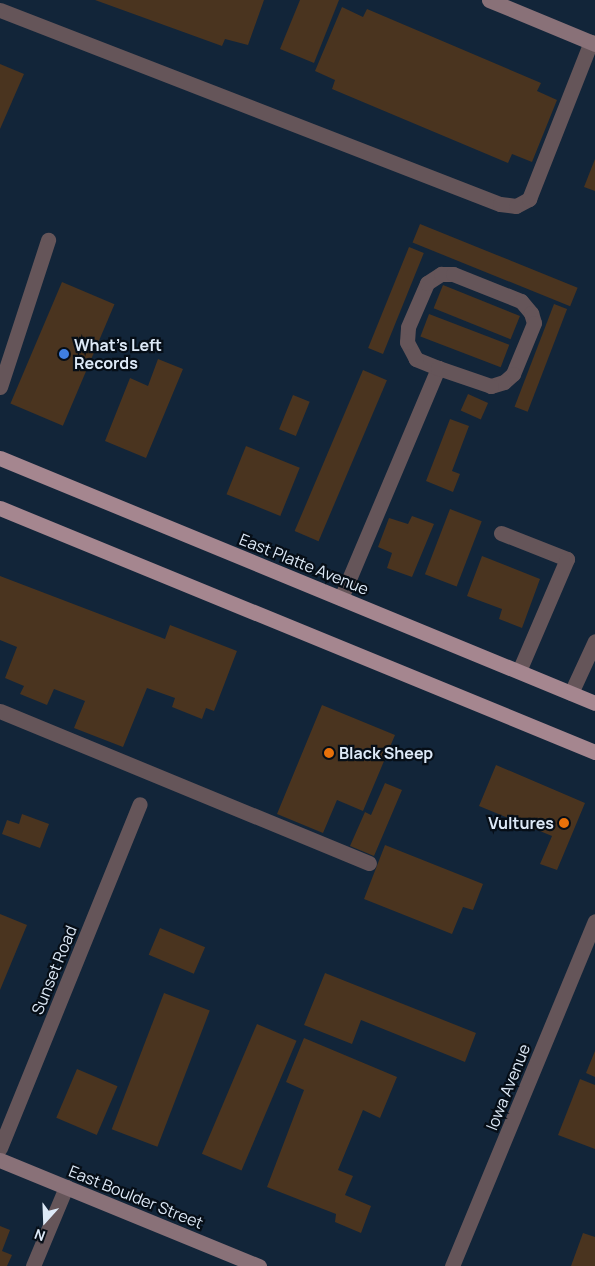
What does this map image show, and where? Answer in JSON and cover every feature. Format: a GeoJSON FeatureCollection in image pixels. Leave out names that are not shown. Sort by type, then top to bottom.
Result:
{"type":"FeatureCollection","features":[{"type":"Feature","properties":{"kind":"main road","name":"East Platte Avenue"},"geometry":{"type":"LineString","coordinates":[[0,458],[595,703]]}},
{"type":"Feature","properties":{"kind":"main road"},"geometry":{"type":"LineString","coordinates":[[0,508],[595,752]]}},
{"type":"Feature","properties":{"kind":"street"},"geometry":{"type":"LineString","coordinates":[[0,10],[500,204],[516,206],[529,198],[593,43],[509,4],[488,0]]}},
{"type":"Feature","properties":{"kind":"street"},"geometry":{"type":"LineString","coordinates":[[0,387],[48,240]]}},
{"type":"Feature","properties":{"kind":"street"},"geometry":{"type":"LineString","coordinates":[[441,274],[453,274],[521,301],[531,313],[534,323],[513,374],[504,382],[491,386],[438,368],[416,359],[407,342],[408,327],[427,282],[441,274]]}},
{"type":"Feature","properties":{"kind":"street"},"geometry":{"type":"LineString","coordinates":[[341,598],[438,368]]}},
{"type":"Feature","properties":{"kind":"street"},"geometry":{"type":"LineString","coordinates":[[501,533],[567,558],[519,671]]}},
{"type":"Feature","properties":{"kind":"street"},"geometry":{"type":"LineString","coordinates":[[571,693],[595,642]]}},
{"type":"Feature","properties":{"kind":"street"},"geometry":{"type":"LineString","coordinates":[[0,711],[369,863]]}},
{"type":"Feature","properties":{"kind":"street","name":"Sunset Road"},"geometry":{"type":"LineString","coordinates":[[0,1148],[140,804]]}},
{"type":"Feature","properties":{"kind":"street","name":"Iowa Avenue"},"geometry":{"type":"LineString","coordinates":[[452,1266],[595,921]]}},
{"type":"Feature","properties":{"kind":"street","name":"East Boulder Street"},"geometry":{"type":"LineString","coordinates":[[0,1160],[259,1266]]}},
{"type":"Feature","properties":{"kind":"street"},"geometry":{"type":"LineString","coordinates":[[33,1266],[66,1187]]}},
{"type":"Feature","properties":{"kind":"building"},"geometry":{"type":"Polygon","coordinates":[[[95,0],[264,0],[248,45],[225,39],[222,46],[95,0]]]}},
{"type":"Feature","properties":{"kind":"building"},"geometry":{"type":"Polygon","coordinates":[[[300,0],[339,0],[314,63],[280,49],[300,0]]]}},
{"type":"Feature","properties":{"kind":"building"},"geometry":{"type":"Polygon","coordinates":[[[342,7],[363,17],[367,9],[541,83],[537,91],[557,100],[532,162],[512,154],[508,163],[332,89],[335,80],[315,71],[342,7]]]}},
{"type":"Feature","properties":{"kind":"building"},"geometry":{"type":"Polygon","coordinates":[[[0,64],[24,74],[0,129],[0,64]]]}},
{"type":"Feature","properties":{"kind":"building"},"geometry":{"type":"Polygon","coordinates":[[[595,159],[595,191],[584,187],[595,159]]]}},
{"type":"Feature","properties":{"kind":"building"},"geometry":{"type":"Polygon","coordinates":[[[420,224],[578,288],[570,306],[413,243],[420,224]]]}},
{"type":"Feature","properties":{"kind":"building"},"geometry":{"type":"Polygon","coordinates":[[[409,247],[424,253],[383,354],[368,348],[409,247]]]}},
{"type":"Feature","properties":{"kind":"building","name":"What's Left Records"},"geometry":{"type":"Polygon","coordinates":[[[62,282],[114,304],[63,426],[10,404],[62,282]]]}},
{"type":"Feature","properties":{"kind":"building"},"geometry":{"type":"Polygon","coordinates":[[[443,285],[520,316],[511,339],[434,308],[443,285]]]}},
{"type":"Feature","properties":{"kind":"building"},"geometry":{"type":"Polygon","coordinates":[[[554,304],[567,309],[528,412],[515,407],[554,304]]]}},
{"type":"Feature","properties":{"kind":"building"},"geometry":{"type":"Polygon","coordinates":[[[429,314],[509,345],[501,367],[420,336],[429,314]]]}},
{"type":"Feature","properties":{"kind":"building"},"geometry":{"type":"Polygon","coordinates":[[[158,359],[183,369],[146,458],[105,441],[130,378],[148,386],[158,359]]]}},
{"type":"Feature","properties":{"kind":"building"},"geometry":{"type":"Polygon","coordinates":[[[363,370],[387,380],[319,541],[295,531],[363,370]]]}},
{"type":"Feature","properties":{"kind":"building"},"geometry":{"type":"Polygon","coordinates":[[[468,394],[488,403],[481,419],[461,410],[468,394]]]}},
{"type":"Feature","properties":{"kind":"building"},"geometry":{"type":"Polygon","coordinates":[[[293,395],[310,402],[296,436],[279,429],[293,395]]]}},
{"type":"Feature","properties":{"kind":"building"},"geometry":{"type":"Polygon","coordinates":[[[450,419],[469,426],[452,471],[460,474],[453,492],[426,481],[450,419]]]}},
{"type":"Feature","properties":{"kind":"building"},"geometry":{"type":"Polygon","coordinates":[[[246,446],[300,468],[280,516],[227,494],[246,446]]]}},
{"type":"Feature","properties":{"kind":"building"},"geometry":{"type":"Polygon","coordinates":[[[450,509],[482,521],[457,587],[425,574],[450,509]]]}},
{"type":"Feature","properties":{"kind":"building"},"geometry":{"type":"Polygon","coordinates":[[[412,516],[434,524],[412,577],[387,568],[392,553],[378,547],[389,518],[408,524],[412,516]]]}},
{"type":"Feature","properties":{"kind":"building"},"geometry":{"type":"Polygon","coordinates":[[[482,556],[540,579],[522,628],[499,619],[502,609],[467,596],[482,556]]]}},
{"type":"Feature","properties":{"kind":"building"},"geometry":{"type":"Polygon","coordinates":[[[0,576],[165,639],[170,625],[237,651],[214,711],[206,708],[202,719],[172,707],[175,698],[147,688],[123,747],[74,728],[85,701],[54,689],[47,705],[20,694],[24,686],[5,678],[17,647],[0,640],[0,576]]]}},
{"type":"Feature","properties":{"kind":"building"},"geometry":{"type":"Polygon","coordinates":[[[322,705],[395,735],[363,811],[337,800],[323,833],[277,814],[322,705]]]}},
{"type":"Feature","properties":{"kind":"building"},"geometry":{"type":"Polygon","coordinates":[[[496,765],[585,803],[557,870],[540,864],[552,836],[479,806],[496,765]]]}},
{"type":"Feature","properties":{"kind":"building"},"geometry":{"type":"Polygon","coordinates":[[[385,783],[402,790],[374,856],[350,846],[365,812],[371,815],[385,783]]]}},
{"type":"Feature","properties":{"kind":"building"},"geometry":{"type":"Polygon","coordinates":[[[22,814],[49,824],[40,848],[2,834],[7,820],[19,824],[22,814]]]}},
{"type":"Feature","properties":{"kind":"building"},"geometry":{"type":"Polygon","coordinates":[[[385,845],[483,884],[473,910],[463,907],[452,934],[364,899],[385,845]]]}},
{"type":"Feature","properties":{"kind":"building"},"geometry":{"type":"Polygon","coordinates":[[[0,914],[27,925],[0,990],[0,914]]]}},
{"type":"Feature","properties":{"kind":"building"},"geometry":{"type":"Polygon","coordinates":[[[160,928],[205,947],[194,974],[149,955],[160,928]]]}},
{"type":"Feature","properties":{"kind":"building"},"geometry":{"type":"Polygon","coordinates":[[[325,973],[476,1033],[465,1062],[361,1020],[352,1044],[304,1025],[325,973]]]}},
{"type":"Feature","properties":{"kind":"building"},"geometry":{"type":"Polygon","coordinates":[[[164,993],[210,1011],[157,1147],[112,1129],[164,993]]]}},
{"type":"Feature","properties":{"kind":"building"},"geometry":{"type":"Polygon","coordinates":[[[257,1024],[297,1041],[241,1171],[202,1154],[257,1024]]]}},
{"type":"Feature","properties":{"kind":"building"},"geometry":{"type":"Polygon","coordinates":[[[304,1038],[397,1077],[380,1118],[363,1110],[338,1170],[353,1176],[345,1195],[371,1206],[361,1233],[335,1222],[336,1214],[267,1187],[304,1090],[286,1082],[304,1038]]]}},
{"type":"Feature","properties":{"kind":"building"},"geometry":{"type":"Polygon","coordinates":[[[595,1051],[595,1077],[586,1073],[595,1051]]]}},
{"type":"Feature","properties":{"kind":"building"},"geometry":{"type":"Polygon","coordinates":[[[77,1069],[118,1086],[97,1135],[56,1118],[77,1069]]]}},
{"type":"Feature","properties":{"kind":"building"},"geometry":{"type":"Polygon","coordinates":[[[580,1079],[595,1085],[595,1149],[558,1135],[580,1079]]]}},
{"type":"Feature","properties":{"kind":"building"},"geometry":{"type":"Polygon","coordinates":[[[0,1226],[10,1230],[2,1251],[12,1255],[7,1266],[0,1266],[0,1226]]]}},
{"type":"Feature","properties":{"kind":"building"},"geometry":{"type":"Polygon","coordinates":[[[583,1233],[595,1237],[595,1266],[571,1266],[583,1233]]]}},
{"type":"Feature","properties":{"kind":"place","name":"What's Left Records"},"geometry":{"type":"Point","coordinates":[64,354]}},
{"type":"Feature","properties":{"kind":"place","name":"Black Sheep"},"geometry":{"type":"Point","coordinates":[329,753]}},
{"type":"Feature","properties":{"kind":"place","name":"Vultures"},"geometry":{"type":"Point","coordinates":[564,823]}}]}
